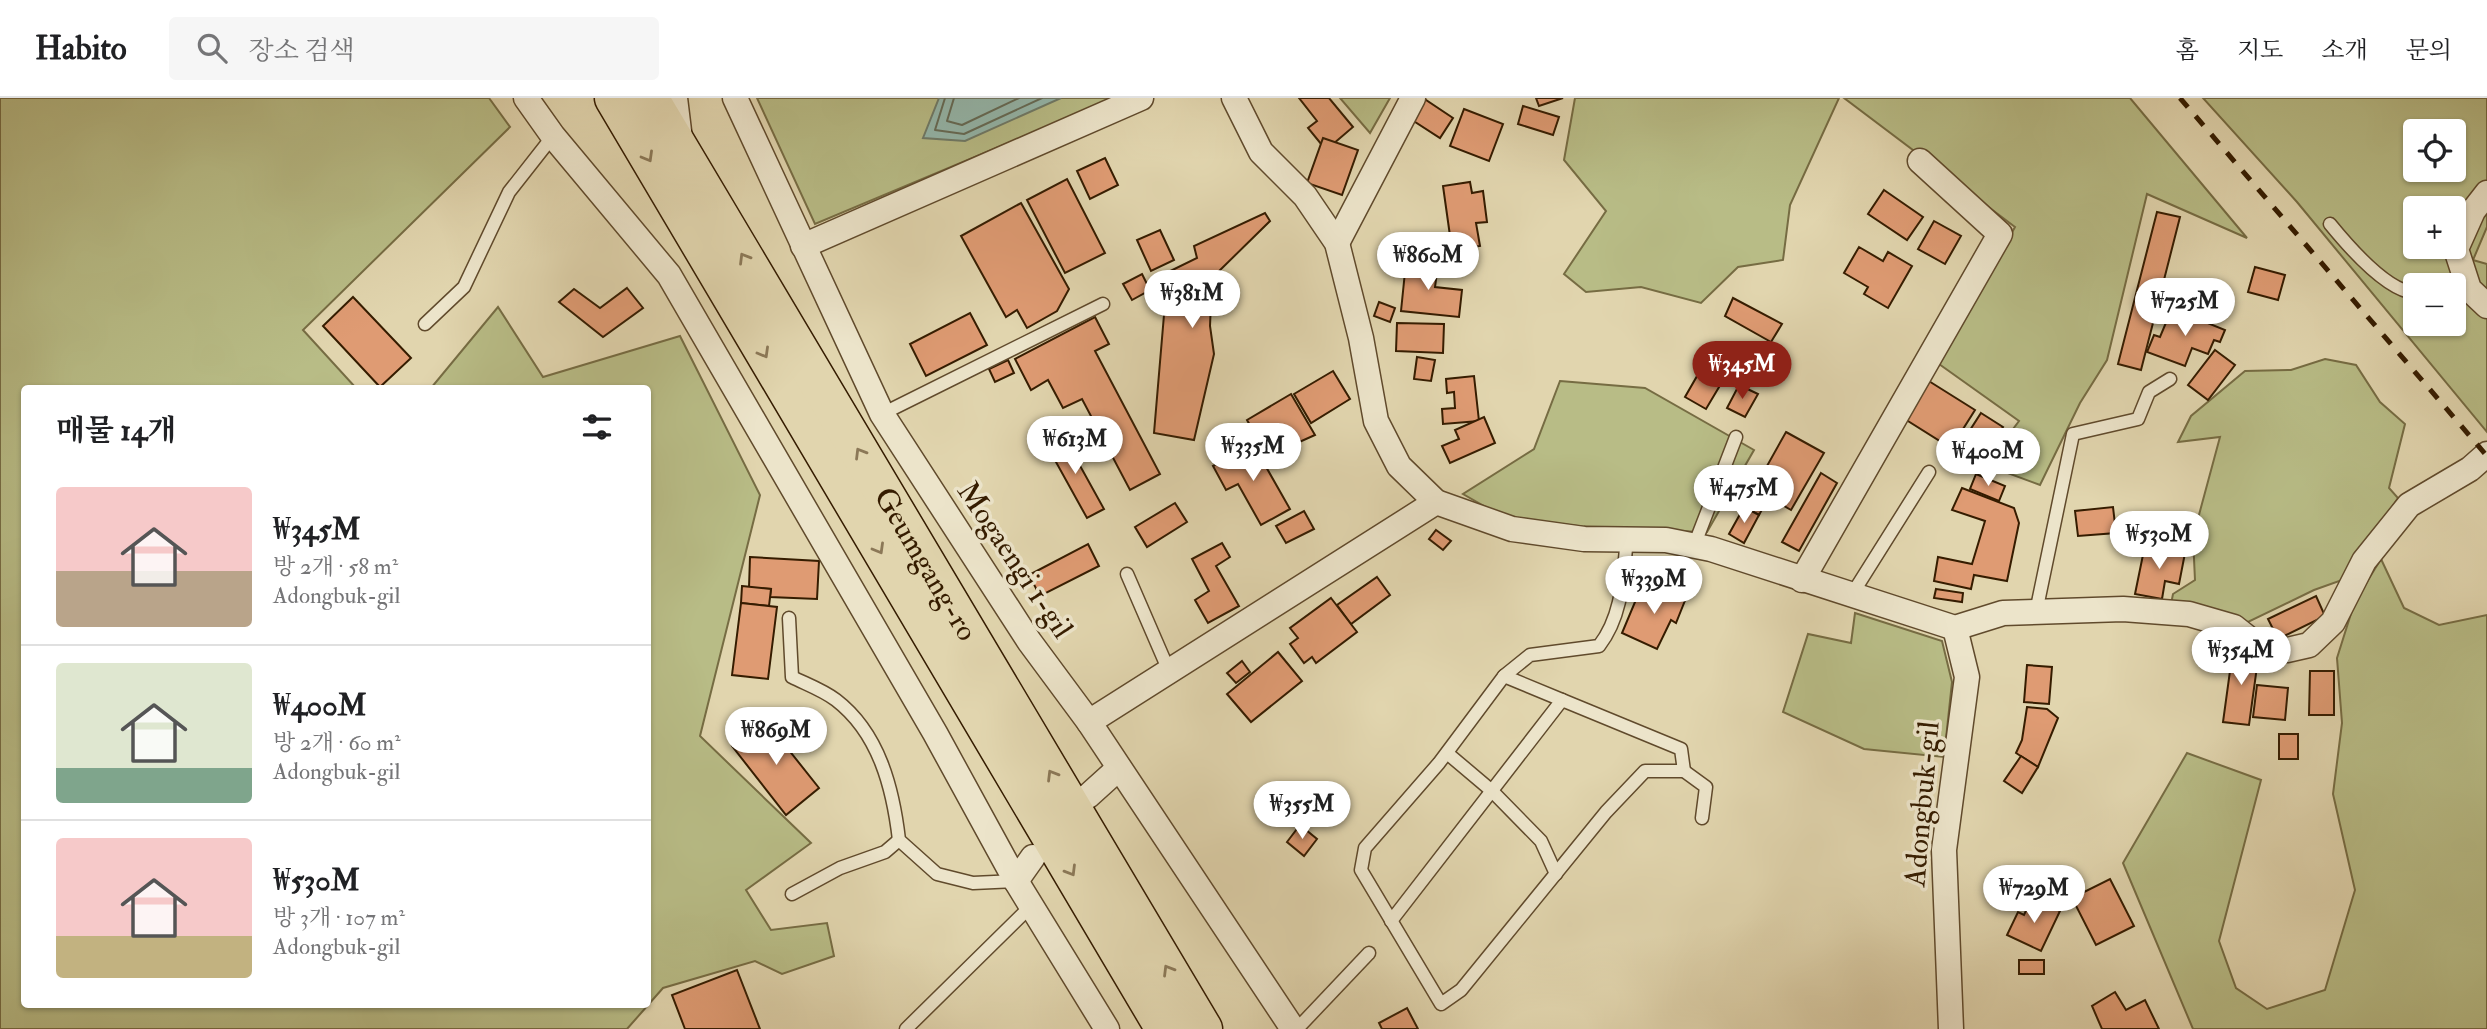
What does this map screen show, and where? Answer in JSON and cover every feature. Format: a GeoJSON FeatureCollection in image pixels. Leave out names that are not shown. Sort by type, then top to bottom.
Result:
{"type":"FeatureCollection","features":[{"type":"Feature","properties":{"kind":"highway","name":"Geumgang-ro"},"geometry":{"type":"LineString","coordinates":[[614,98],[1165,1029]]}},
{"type":"Feature","properties":{"kind":"highway","name":"Geumgang-ro"},"geometry":{"type":"LineString","coordinates":[[649,98],[1203,1029]]}},
{"type":"Feature","properties":{"kind":"street"},"geometry":{"type":"LineString","coordinates":[[526,98],[553,136],[668,275],[935,733],[1016,881],[1107,1029]]}},
{"type":"Feature","properties":{"kind":"street"},"geometry":{"type":"LineString","coordinates":[[676,98],[682,153]]}},
{"type":"Feature","properties":{"kind":"street","name":"Mogaengi 1-gil"},"geometry":{"type":"LineString","coordinates":[[735,98],[882,414],[1029,640],[1089,722],[1295,1029]]}},
{"type":"Feature","properties":{"kind":"street"},"geometry":{"type":"LineString","coordinates":[[803,246],[1141,98]]}},
{"type":"Feature","properties":{"kind":"street"},"geometry":{"type":"LineString","coordinates":[[1234,98],[1261,152],[1305,196],[1337,243],[1362,338],[1376,421],[1399,466],[1436,502],[1512,529],[1555,537],[1666,540],[1694,546],[1955,628],[2003,612],[2123,608],[2189,614],[2234,627],[2258,646],[2287,650],[2309,645],[2333,622],[2364,561],[2409,505],[2470,469],[2487,454]]}},
{"type":"Feature","properties":{"kind":"street"},"geometry":{"type":"LineString","coordinates":[[1337,243],[1413,98]]}},
{"type":"Feature","properties":{"kind":"street"},"geometry":{"type":"LineString","coordinates":[[1802,580],[2000,234],[1920,161]]}},
{"type":"Feature","properties":{"kind":"street"},"geometry":{"type":"LineString","coordinates":[[2459,273],[2456,250],[2473,211],[2487,193]]}},
{"type":"Feature","properties":{"kind":"street"},"geometry":{"type":"LineString","coordinates":[[2466,293],[2487,306]]}},
{"type":"Feature","properties":{"kind":"street"},"geometry":{"type":"LineString","coordinates":[[1089,722],[1436,502]]}},
{"type":"Feature","properties":{"kind":"street","name":"Adongbuk-gil"},"geometry":{"type":"LineString","coordinates":[[1951,1029],[1944,850],[1967,677],[1955,628]]}},
{"type":"Feature","properties":{"kind":"street"},"geometry":{"type":"LineString","coordinates":[[1088,796],[1119,768]]}},
{"type":"Feature","properties":{"kind":"street"},"geometry":{"type":"LineString","coordinates":[[1016,881],[1033,857]]}},
{"type":"Feature","properties":{"kind":"lane"},"geometry":{"type":"LineString","coordinates":[[425,324],[464,286],[509,192],[553,136]]}},
{"type":"Feature","properties":{"kind":"lane"},"geometry":{"type":"LineString","coordinates":[[2330,224],[2347,244],[2403,292]]}},
{"type":"Feature","properties":{"kind":"lane"},"geometry":{"type":"LineString","coordinates":[[882,414],[1103,304]]}},
{"type":"Feature","properties":{"kind":"lane"},"geometry":{"type":"LineString","coordinates":[[2036,612],[2073,434],[2138,419],[2149,392],[2170,379]]}},
{"type":"Feature","properties":{"kind":"lane"},"geometry":{"type":"LineString","coordinates":[[1694,546],[1736,437]]}},
{"type":"Feature","properties":{"kind":"lane"},"geometry":{"type":"LineString","coordinates":[[1851,597],[1928,472]]}},
{"type":"Feature","properties":{"kind":"lane"},"geometry":{"type":"LineString","coordinates":[[1628,538],[1613,629],[1599,646],[1530,655],[1504,676],[1447,753],[1365,848],[1361,870],[1440,1004],[1461,990],[1645,771],[1684,771],[1706,787],[1702,818]]}},
{"type":"Feature","properties":{"kind":"lane"},"geometry":{"type":"LineString","coordinates":[[1127,574],[1169,671]]}},
{"type":"Feature","properties":{"kind":"lane"},"geometry":{"type":"LineString","coordinates":[[789,618],[792,677],[835,699],[860,724],[883,765],[894,799],[899,840],[937,874],[973,883],[1016,881]]}},
{"type":"Feature","properties":{"kind":"lane"},"geometry":{"type":"LineString","coordinates":[[1504,676],[1681,749],[1684,771]]}},
{"type":"Feature","properties":{"kind":"lane"},"geometry":{"type":"LineString","coordinates":[[1391,921],[1562,700]]}},
{"type":"Feature","properties":{"kind":"lane"},"geometry":{"type":"LineString","coordinates":[[1447,753],[1492,791],[1541,841],[1556,874]]}},
{"type":"Feature","properties":{"kind":"lane"},"geometry":{"type":"LineString","coordinates":[[792,894],[840,868],[885,852],[899,840]]}},
{"type":"Feature","properties":{"kind":"lane"},"geometry":{"type":"LineString","coordinates":[[906,1029],[1031,906]]}},
{"type":"Feature","properties":{"kind":"lane"},"geometry":{"type":"LineString","coordinates":[[1295,1029],[1369,953]]}},
{"type":"Feature","properties":{"kind":"green space"},"geometry":{"type":"Polygon","coordinates":[[[0,98],[489,98],[510,127],[303,330],[353,385],[21,385],[21,1008],[645,1008],[627,1029],[0,1029],[0,98]]]}},
{"type":"Feature","properties":{"kind":"green space"},"geometry":{"type":"Polygon","coordinates":[[[757,98],[1115,98],[815,224],[757,98]]]}},
{"type":"Feature","properties":{"kind":"green space"},"geometry":{"type":"Polygon","coordinates":[[[1340,98],[1390,98],[1370,133],[1340,98]]]}},
{"type":"Feature","properties":{"kind":"green space"},"geometry":{"type":"Polygon","coordinates":[[[1575,98],[1839,98],[1790,205],[1783,260],[1738,267],[1701,303],[1641,287],[1586,292],[1564,274],[1606,211],[1564,160],[1575,98]]]}},
{"type":"Feature","properties":{"kind":"green space"},"geometry":{"type":"Polygon","coordinates":[[[1844,98],[2130,98],[2247,238],[2147,194],[2107,360],[2080,403],[2040,485],[1986,465],[2019,421],[1939,364],[2015,227],[1844,98]]]}},
{"type":"Feature","properties":{"kind":"green space"},"geometry":{"type":"Polygon","coordinates":[[[2203,98],[2487,98],[2487,227],[2473,260],[2487,264],[2487,432],[2408,336],[2466,336],[2466,273],[2403,273],[2403,330],[2297,202],[2203,98]]]}},
{"type":"Feature","properties":{"kind":"green space"},"geometry":{"type":"Polygon","coordinates":[[[498,307],[543,377],[680,336],[760,495],[700,736],[811,843],[746,890],[771,930],[827,923],[834,956],[782,974],[755,961],[663,988],[651,1002],[651,385],[433,385],[498,307]]]}},
{"type":"Feature","properties":{"kind":"green space"},"geometry":{"type":"Polygon","coordinates":[[[2325,359],[2356,365],[2380,402],[2405,424],[2389,488],[2398,498],[2345,579],[2314,590],[2248,622],[2171,604],[2173,594],[2195,580],[2193,537],[2220,437],[2178,442],[2191,416],[2245,371],[2291,370],[2325,359]]]}},
{"type":"Feature","properties":{"kind":"green space"},"geometry":{"type":"Polygon","coordinates":[[[1560,381],[1645,388],[1754,450],[1707,532],[1603,529],[1503,517],[1463,494],[1534,449],[1560,381]]]}},
{"type":"Feature","properties":{"kind":"green space"},"geometry":{"type":"Polygon","coordinates":[[[2381,559],[2404,608],[2439,625],[2487,615],[2487,1029],[2193,1029],[2123,863],[2187,753],[2261,780],[2219,941],[2236,988],[2267,1009],[2325,990],[2355,890],[2333,794],[2342,723],[2337,658],[2355,601],[2381,559]]]}},
{"type":"Feature","properties":{"kind":"green space"},"geometry":{"type":"Polygon","coordinates":[[[1855,613],[1942,641],[1952,682],[1944,757],[1864,749],[1783,712],[1808,634],[1851,643],[1855,613]]]}},
{"type":"Feature","properties":{"kind":"water"},"geometry":{"type":"Polygon","coordinates":[[[939,98],[1061,98],[965,141],[923,138],[939,98]]]}},
{"type":"Feature","properties":{"kind":"building"},"geometry":{"type":"Polygon","coordinates":[[[1299,98],[1329,98],[1353,127],[1326,150],[1308,128],[1317,121],[1299,98]]]}},
{"type":"Feature","properties":{"kind":"building"},"geometry":{"type":"Polygon","coordinates":[[[1423,98],[1453,118],[1440,138],[1409,118],[1423,98]]]}},
{"type":"Feature","properties":{"kind":"building"},"geometry":{"type":"Polygon","coordinates":[[[1536,98],[1563,98],[1539,106],[1536,98]]]}},
{"type":"Feature","properties":{"kind":"building"},"geometry":{"type":"Polygon","coordinates":[[[1523,106],[1559,117],[1553,135],[1518,124],[1523,106]]]}},
{"type":"Feature","properties":{"kind":"building"},"geometry":{"type":"Polygon","coordinates":[[[1464,109],[1503,124],[1489,161],[1450,146],[1464,109]]]}},
{"type":"Feature","properties":{"kind":"building"},"geometry":{"type":"Polygon","coordinates":[[[1323,138],[1358,150],[1342,195],[1307,183],[1323,138]]]}},
{"type":"Feature","properties":{"kind":"building"},"geometry":{"type":"Polygon","coordinates":[[[1105,158],[1118,185],[1090,199],[1077,171],[1105,158]]]}},
{"type":"Feature","properties":{"kind":"building"},"geometry":{"type":"Polygon","coordinates":[[[1067,179],[1105,253],[1065,273],[1027,200],[1067,179]]]}},
{"type":"Feature","properties":{"kind":"building"},"geometry":{"type":"Polygon","coordinates":[[[1470,182],[1472,193],[1483,191],[1487,222],[1476,223],[1480,246],[1452,250],[1443,186],[1470,182]]]}},
{"type":"Feature","properties":{"kind":"building"},"geometry":{"type":"Polygon","coordinates":[[[1884,190],[1923,217],[1907,240],[1868,214],[1884,190]]]}},
{"type":"Feature","properties":{"kind":"building"},"geometry":{"type":"Polygon","coordinates":[[[1021,203],[1069,289],[1057,311],[1027,328],[1017,310],[1006,317],[961,236],[1021,203]]]}},
{"type":"Feature","properties":{"kind":"building"},"geometry":{"type":"Polygon","coordinates":[[[2157,212],[2180,217],[2141,370],[2118,364],[2157,212]]]}},
{"type":"Feature","properties":{"kind":"building"},"geometry":{"type":"Polygon","coordinates":[[[1265,213],[1270,221],[1212,278],[1210,326],[1214,354],[1194,440],[1154,433],[1165,303],[1150,281],[1197,258],[1194,246],[1265,213]]]}},
{"type":"Feature","properties":{"kind":"building"},"geometry":{"type":"Polygon","coordinates":[[[1934,221],[1961,236],[1945,264],[1918,249],[1934,221]]]}},
{"type":"Feature","properties":{"kind":"building"},"geometry":{"type":"Polygon","coordinates":[[[1160,230],[1174,260],[1151,271],[1137,240],[1160,230]]]}},
{"type":"Feature","properties":{"kind":"building"},"geometry":{"type":"Polygon","coordinates":[[[1859,247],[1883,261],[1888,252],[1912,266],[1888,308],[1864,294],[1868,287],[1844,273],[1859,247]]]}},
{"type":"Feature","properties":{"kind":"building"},"geometry":{"type":"Polygon","coordinates":[[[1406,262],[1438,265],[1435,287],[1462,290],[1459,317],[1401,311],[1406,262]]]}},
{"type":"Feature","properties":{"kind":"building"},"geometry":{"type":"Polygon","coordinates":[[[2255,267],[2285,275],[2278,300],[2248,292],[2255,267]]]}},
{"type":"Feature","properties":{"kind":"building"},"geometry":{"type":"Polygon","coordinates":[[[1142,274],[1150,290],[1132,300],[1123,284],[1142,274]]]}},
{"type":"Feature","properties":{"kind":"building"},"geometry":{"type":"Polygon","coordinates":[[[627,288],[643,308],[603,337],[559,302],[574,289],[600,308],[627,288]]]}},
{"type":"Feature","properties":{"kind":"building"},"geometry":{"type":"Polygon","coordinates":[[[353,297],[411,358],[382,385],[378,385],[323,326],[353,297]]]}},
{"type":"Feature","properties":{"kind":"building"},"geometry":{"type":"Polygon","coordinates":[[[1733,298],[1782,324],[1771,342],[1725,316],[1733,298]]]}},
{"type":"Feature","properties":{"kind":"building"},"geometry":{"type":"Polygon","coordinates":[[[1379,302],[1395,308],[1390,322],[1374,316],[1379,302]]]}},
{"type":"Feature","properties":{"kind":"building"},"geometry":{"type":"Polygon","coordinates":[[[2197,306],[2204,309],[2200,320],[2225,330],[2220,342],[2214,340],[2208,354],[2192,348],[2185,366],[2147,352],[2154,335],[2160,337],[2170,313],[2191,321],[2197,306]]]}},
{"type":"Feature","properties":{"kind":"building"},"geometry":{"type":"Polygon","coordinates":[[[970,313],[987,345],[926,376],[910,344],[970,313]]]}},
{"type":"Feature","properties":{"kind":"building"},"geometry":{"type":"Polygon","coordinates":[[[1095,317],[1109,344],[1095,351],[1160,474],[1130,490],[1082,399],[1063,408],[1048,380],[1031,390],[1015,359],[1095,317]]]}},
{"type":"Feature","properties":{"kind":"building"},"geometry":{"type":"Polygon","coordinates":[[[1397,323],[1444,324],[1443,353],[1396,351],[1397,323]]]}},
{"type":"Feature","properties":{"kind":"building"},"geometry":{"type":"Polygon","coordinates":[[[2215,350],[2235,365],[2208,400],[2188,385],[2215,350]]]}},
{"type":"Feature","properties":{"kind":"building"},"geometry":{"type":"Polygon","coordinates":[[[1417,357],[1435,360],[1431,381],[1414,379],[1417,357]]]}},
{"type":"Feature","properties":{"kind":"building"},"geometry":{"type":"Polygon","coordinates":[[[1008,360],[1014,373],[995,382],[989,369],[1008,360]]]}},
{"type":"Feature","properties":{"kind":"building"},"geometry":{"type":"Polygon","coordinates":[[[1704,364],[1725,377],[1706,409],[1685,397],[1704,364]]]}},
{"type":"Feature","properties":{"kind":"building"},"geometry":{"type":"Polygon","coordinates":[[[1333,371],[1350,399],[1311,423],[1294,394],[1333,371]]]}},
{"type":"Feature","properties":{"kind":"building"},"geometry":{"type":"Polygon","coordinates":[[[1474,376],[1479,421],[1443,424],[1442,409],[1455,408],[1454,392],[1447,393],[1446,379],[1474,376]]]}},
{"type":"Feature","properties":{"kind":"building"},"geometry":{"type":"Polygon","coordinates":[[[1924,378],[1975,410],[1951,448],[1900,416],[1924,378]]]}},
{"type":"Feature","properties":{"kind":"building"},"geometry":{"type":"Polygon","coordinates":[[[1739,385],[1758,394],[1745,417],[1727,408],[1739,385]]]}},
{"type":"Feature","properties":{"kind":"building"},"geometry":{"type":"Polygon","coordinates":[[[1291,394],[1315,435],[1268,456],[1247,420],[1291,394]]]}},
{"type":"Feature","properties":{"kind":"building"},"geometry":{"type":"Polygon","coordinates":[[[1981,413],[2003,427],[1985,455],[1963,441],[1981,413]]]}},
{"type":"Feature","properties":{"kind":"building"},"geometry":{"type":"Polygon","coordinates":[[[1484,417],[1495,443],[1450,463],[1442,446],[1459,439],[1455,430],[1484,417]]]}},
{"type":"Feature","properties":{"kind":"building"},"geometry":{"type":"Polygon","coordinates":[[[1786,432],[1824,453],[1791,510],[1769,497],[1759,515],[1744,507],[1786,432]]]}},
{"type":"Feature","properties":{"kind":"building"},"geometry":{"type":"Polygon","coordinates":[[[1063,435],[1104,509],[1087,518],[1046,444],[1063,435]]]}},
{"type":"Feature","properties":{"kind":"building"},"geometry":{"type":"Polygon","coordinates":[[[1253,444],[1290,509],[1261,525],[1238,484],[1226,490],[1213,466],[1253,444]]]}},
{"type":"Feature","properties":{"kind":"building"},"geometry":{"type":"Polygon","coordinates":[[[1821,473],[1837,483],[1799,551],[1782,542],[1821,473]]]}},
{"type":"Feature","properties":{"kind":"building"},"geometry":{"type":"Polygon","coordinates":[[[1976,474],[2005,486],[1999,501],[1970,489],[1976,474]]]}},
{"type":"Feature","properties":{"kind":"building"},"geometry":{"type":"Polygon","coordinates":[[[1962,488],[2014,508],[2019,523],[2007,581],[1974,575],[1971,589],[1934,581],[1938,557],[1972,564],[1985,521],[1952,510],[1962,488]]]}},
{"type":"Feature","properties":{"kind":"building"},"geometry":{"type":"Polygon","coordinates":[[[1175,503],[1187,522],[1147,547],[1135,527],[1175,503]]]}},
{"type":"Feature","properties":{"kind":"building"},"geometry":{"type":"Polygon","coordinates":[[[1744,507],[1759,515],[1744,543],[1729,534],[1744,507]]]}},
{"type":"Feature","properties":{"kind":"building"},"geometry":{"type":"Polygon","coordinates":[[[2113,507],[2116,533],[2078,536],[2075,511],[2113,507]]]}},
{"type":"Feature","properties":{"kind":"building"},"geometry":{"type":"Polygon","coordinates":[[[1304,511],[1314,529],[1286,543],[1276,526],[1304,511]]]}},
{"type":"Feature","properties":{"kind":"building"},"geometry":{"type":"Polygon","coordinates":[[[1436,530],[1451,541],[1443,550],[1429,539],[1436,530]]]}},
{"type":"Feature","properties":{"kind":"building"},"geometry":{"type":"Polygon","coordinates":[[[1222,543],[1230,557],[1216,566],[1239,606],[1208,623],[1195,600],[1209,591],[1192,559],[1222,543]]]}},
{"type":"Feature","properties":{"kind":"building"},"geometry":{"type":"Polygon","coordinates":[[[1088,544],[1099,566],[1040,596],[1029,575],[1088,544]]]}},
{"type":"Feature","properties":{"kind":"building"},"geometry":{"type":"Polygon","coordinates":[[[2145,545],[2185,553],[2179,584],[2165,581],[2162,599],[2135,594],[2145,545]]]}},
{"type":"Feature","properties":{"kind":"building"},"geometry":{"type":"Polygon","coordinates":[[[750,557],[819,561],[817,599],[770,597],[771,589],[749,588],[750,557]]]}},
{"type":"Feature","properties":{"kind":"building"},"geometry":{"type":"Polygon","coordinates":[[[1377,577],[1390,595],[1351,624],[1337,605],[1377,577]]]}},
{"type":"Feature","properties":{"kind":"building"},"geometry":{"type":"Polygon","coordinates":[[[742,586],[771,589],[769,606],[741,603],[742,586]]]}},
{"type":"Feature","properties":{"kind":"building"},"geometry":{"type":"Polygon","coordinates":[[[1936,589],[1963,593],[1962,602],[1934,598],[1936,589]]]}},
{"type":"Feature","properties":{"kind":"building"},"geometry":{"type":"Polygon","coordinates":[[[1640,590],[1688,593],[1676,623],[1671,620],[1657,649],[1622,633],[1640,590]]]}},
{"type":"Feature","properties":{"kind":"building"},"geometry":{"type":"Polygon","coordinates":[[[2316,596],[2325,616],[2278,639],[2268,619],[2316,596]]]}},
{"type":"Feature","properties":{"kind":"building"},"geometry":{"type":"Polygon","coordinates":[[[1331,598],[1357,632],[1316,663],[1312,657],[1304,663],[1290,644],[1298,638],[1290,628],[1331,598]]]}},
{"type":"Feature","properties":{"kind":"building"},"geometry":{"type":"Polygon","coordinates":[[[741,603],[777,607],[768,679],[732,675],[741,603]]]}},
{"type":"Feature","properties":{"kind":"building"},"geometry":{"type":"Polygon","coordinates":[[[2233,649],[2259,652],[2249,725],[2223,722],[2233,649]]]}},
{"type":"Feature","properties":{"kind":"building"},"geometry":{"type":"Polygon","coordinates":[[[1278,652],[1302,681],[1251,722],[1227,694],[1278,652]]]}},
{"type":"Feature","properties":{"kind":"building"},"geometry":{"type":"Polygon","coordinates":[[[1242,661],[1250,672],[1236,683],[1227,673],[1242,661]]]}},
{"type":"Feature","properties":{"kind":"building"},"geometry":{"type":"Polygon","coordinates":[[[2027,665],[2052,667],[2049,704],[2024,702],[2027,665]]]}},
{"type":"Feature","properties":{"kind":"building"},"geometry":{"type":"Polygon","coordinates":[[[2310,671],[2334,671],[2334,715],[2309,715],[2310,671]]]}},
{"type":"Feature","properties":{"kind":"building"},"geometry":{"type":"Polygon","coordinates":[[[2257,685],[2288,688],[2285,720],[2253,717],[2257,685]]]}},
{"type":"Feature","properties":{"kind":"building"},"geometry":{"type":"Polygon","coordinates":[[[2027,707],[2047,709],[2058,718],[2038,767],[2016,753],[2022,740],[2027,707]]]}},
{"type":"Feature","properties":{"kind":"building"},"geometry":{"type":"Polygon","coordinates":[[[765,720],[819,788],[786,815],[732,746],[765,720]]]}},
{"type":"Feature","properties":{"kind":"building"},"geometry":{"type":"Polygon","coordinates":[[[2279,734],[2298,734],[2298,759],[2279,759],[2279,734]]]}},
{"type":"Feature","properties":{"kind":"building"},"geometry":{"type":"Polygon","coordinates":[[[2021,756],[2038,767],[2022,793],[2004,781],[2021,756]]]}},
{"type":"Feature","properties":{"kind":"building"},"geometry":{"type":"Polygon","coordinates":[[[1300,825],[1317,839],[1304,856],[1287,842],[1300,825]]]}},
{"type":"Feature","properties":{"kind":"building"},"geometry":{"type":"Polygon","coordinates":[[[2110,879],[2134,926],[2096,945],[2072,898],[2110,879]]]}},
{"type":"Feature","properties":{"kind":"building"},"geometry":{"type":"Polygon","coordinates":[[[2032,898],[2060,911],[2041,951],[2007,935],[2018,912],[2024,915],[2032,898]]]}},
{"type":"Feature","properties":{"kind":"building"},"geometry":{"type":"Polygon","coordinates":[[[2019,960],[2044,960],[2044,974],[2019,974],[2019,960]]]}},
{"type":"Feature","properties":{"kind":"building"},"geometry":{"type":"Polygon","coordinates":[[[737,970],[760,1029],[685,1029],[672,995],[737,970]]]}},
{"type":"Feature","properties":{"kind":"building"},"geometry":{"type":"Polygon","coordinates":[[[2115,992],[2126,1010],[2145,1000],[2159,1029],[2102,1029],[2092,1006],[2115,992]]]}},
{"type":"Feature","properties":{"kind":"building"},"geometry":{"type":"Polygon","coordinates":[[[1407,1008],[1418,1029],[1382,1029],[1379,1023],[1407,1008]]]}},
{"type":"Feature","properties":{"kind":"railway"},"geometry":{"type":"LineString","coordinates":[[2180,98],[2487,456]]}}]}
